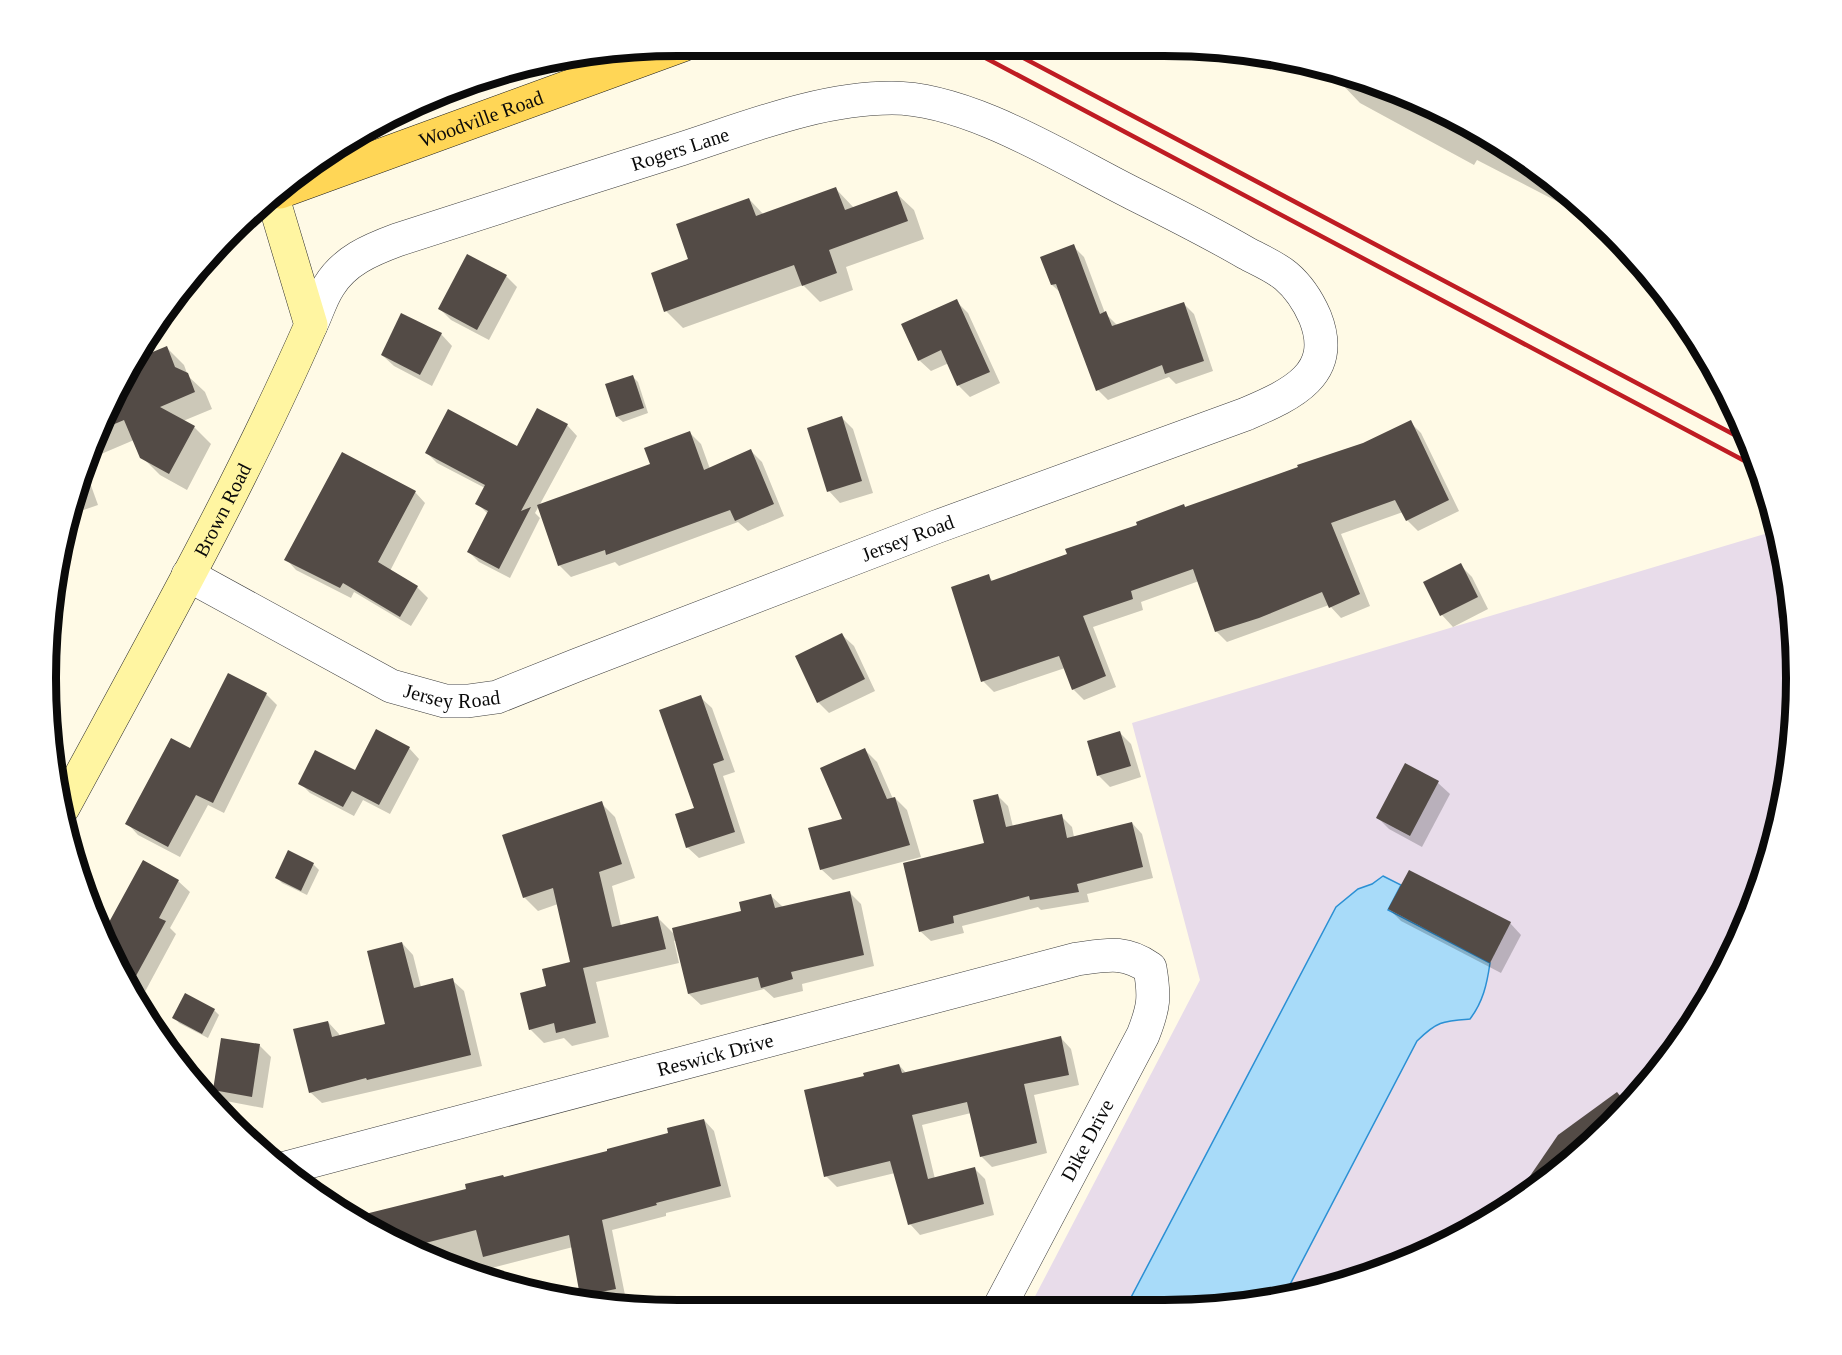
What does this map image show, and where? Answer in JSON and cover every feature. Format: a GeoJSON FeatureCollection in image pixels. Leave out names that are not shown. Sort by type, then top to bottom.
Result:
{"type":"FeatureCollection","features":[{"type":"Feature","properties":{"kind":"main road","name":"Woodville Road"},"geometry":{"type":"LineString","coordinates":[[297,186],[651,57]]}},
{"type":"Feature","properties":{"kind":"street","name":"Rogers Lane"},"geometry":{"type":"LineString","coordinates":[[311,325],[328,287],[344,267],[367,252],[397,240],[779,118],[848,101],[890,98],[911,99],[941,105],[1011,130],[1083,168]]}},
{"type":"Feature","properties":{"kind":"street","name":"Jersey Road"},"geometry":{"type":"LineString","coordinates":[[188,575],[391,686],[445,701],[497,697],[914,536],[1246,414],[1286,397],[1304,382],[1316,367],[1322,349],[1320,331],[1300,290],[1284,274],[1083,168]]}},
{"type":"Feature","properties":{"kind":"street"},"geometry":{"type":"LineString","coordinates":[[275,204],[311,325]]}},
{"type":"Feature","properties":{"kind":"street","name":"Brown Road"},"geometry":{"type":"LineString","coordinates":[[67,800],[188,575],[271,413],[311,325]]}},
{"type":"Feature","properties":{"kind":"street","name":"Reswick Drive"},"geometry":{"type":"LineString","coordinates":[[292,1165],[1077,959],[1118,954],[1136,958],[1150,968]]}},
{"type":"Feature","properties":{"kind":"street","name":"Dike Drive"},"geometry":{"type":"LineString","coordinates":[[1002,1300],[1143,1035],[1152,1011],[1154,990],[1150,968]]}},
{"type":"Feature","properties":{"kind":"shaded area"},"geometry":{"type":"Polygon","coordinates":[[[1769,533],[1775,556],[1785,637],[1785,718],[1781,759],[1775,799],[1753,877],[1739,916],[1703,988],[1682,1023],[1632,1088],[1575,1145],[1543,1171],[1510,1195],[1440,1235],[1403,1252],[1325,1278],[1286,1288],[1205,1298],[1033,1300],[1200,980],[1132,723],[1769,533]]]}},
{"type":"Feature","properties":{"kind":"water"},"geometry":{"type":"Polygon","coordinates":[[[1383,876],[1401,885],[1388,910],[1490,963],[1484,992],[1474,1013],[1470,1019],[1441,1023],[1417,1041],[1288,1287],[1205,1298],[1130,1300],[1336,907],[1358,889],[1372,884],[1383,876]]]}},
{"type":"Feature","properties":{"kind":"building"},"geometry":{"type":"Polygon","coordinates":[[[836,187],[845,210],[897,191],[908,221],[829,250],[837,273],[802,286],[794,265],[664,312],[651,273],[688,259],[676,224],[749,198],[756,216],[836,187]]]}},
{"type":"Feature","properties":{"kind":"building"},"geometry":{"type":"Polygon","coordinates":[[[1074,244],[1100,314],[1106,311],[1112,326],[1184,302],[1204,361],[1165,374],[1162,365],[1096,391],[1056,284],[1051,285],[1040,257],[1074,244]]]}},
{"type":"Feature","properties":{"kind":"building"},"geometry":{"type":"Polygon","coordinates":[[[467,254],[507,275],[477,330],[438,309],[467,254]]]}},
{"type":"Feature","properties":{"kind":"building"},"geometry":{"type":"Polygon","coordinates":[[[957,299],[990,372],[957,386],[941,350],[918,361],[901,324],[957,299]]]}},
{"type":"Feature","properties":{"kind":"building"},"geometry":{"type":"Polygon","coordinates":[[[401,313],[442,333],[420,375],[381,355],[401,313]]]}},
{"type":"Feature","properties":{"kind":"building"},"geometry":{"type":"Polygon","coordinates":[[[167,346],[175,367],[188,373],[195,392],[160,407],[195,426],[169,474],[140,458],[124,420],[109,426],[146,355],[167,346]]]}},
{"type":"Feature","properties":{"kind":"building"},"geometry":{"type":"Polygon","coordinates":[[[633,375],[644,408],[616,417],[605,384],[633,375]]]}},
{"type":"Feature","properties":{"kind":"building"},"geometry":{"type":"Polygon","coordinates":[[[537,408],[568,424],[521,511],[531,507],[499,569],[467,552],[488,511],[475,504],[485,485],[425,453],[448,409],[517,446],[537,408]]]}},
{"type":"Feature","properties":{"kind":"building"},"geometry":{"type":"Polygon","coordinates":[[[842,416],[862,481],[827,492],[807,428],[842,416]]]}},
{"type":"Feature","properties":{"kind":"building"},"geometry":{"type":"Polygon","coordinates":[[[1411,420],[1449,500],[1406,521],[1395,500],[1331,523],[1360,594],[1329,608],[1322,592],[1259,618],[1215,632],[1193,569],[1131,591],[1133,599],[1083,616],[1106,676],[1072,690],[1059,656],[981,682],[951,587],[989,574],[991,581],[1067,554],[1065,549],[1137,525],[1136,522],[1184,504],[1185,507],[1363,443],[1411,420]]]}},
{"type":"Feature","properties":{"kind":"building"},"geometry":{"type":"Polygon","coordinates":[[[690,431],[704,470],[751,449],[774,504],[735,521],[730,510],[606,555],[605,550],[558,566],[537,505],[650,464],[644,448],[690,431]]]}},
{"type":"Feature","properties":{"kind":"building"},"geometry":{"type":"Polygon","coordinates":[[[342,452],[416,491],[378,562],[418,586],[400,617],[343,583],[340,588],[284,560],[342,452]]]}},
{"type":"Feature","properties":{"kind":"building"},"geometry":{"type":"Polygon","coordinates":[[[1461,563],[1478,597],[1440,616],[1423,582],[1461,563]]]}},
{"type":"Feature","properties":{"kind":"building"},"geometry":{"type":"Polygon","coordinates":[[[842,633],[865,679],[817,703],[795,656],[842,633]]]}},
{"type":"Feature","properties":{"kind":"building"},"geometry":{"type":"Polygon","coordinates":[[[228,673],[267,693],[213,803],[196,795],[168,847],[125,824],[171,738],[190,748],[228,673]]]}},
{"type":"Feature","properties":{"kind":"building"},"geometry":{"type":"Polygon","coordinates":[[[701,695],[724,760],[713,764],[735,832],[686,848],[675,814],[694,808],[659,710],[701,695]]]}},
{"type":"Feature","properties":{"kind":"building"},"geometry":{"type":"Polygon","coordinates":[[[376,729],[410,747],[379,805],[352,791],[343,807],[298,784],[315,750],[355,770],[376,729]]]}},
{"type":"Feature","properties":{"kind":"building"},"geometry":{"type":"Polygon","coordinates":[[[1120,731],[1131,766],[1097,776],[1087,741],[1120,731]]]}},
{"type":"Feature","properties":{"kind":"building"},"geometry":{"type":"Polygon","coordinates":[[[865,748],[887,799],[895,797],[910,845],[820,870],[808,828],[842,819],[820,768],[865,748]]]}},
{"type":"Feature","properties":{"kind":"building"},"geometry":{"type":"Polygon","coordinates":[[[1405,763],[1439,781],[1410,836],[1376,818],[1405,763]]]}},
{"type":"Feature","properties":{"kind":"building"},"geometry":{"type":"Polygon","coordinates":[[[998,794],[1006,827],[1062,814],[1067,838],[1132,822],[1143,867],[1077,884],[1079,892],[1030,900],[1029,896],[953,916],[954,923],[919,932],[903,863],[984,843],[973,800],[998,794]]]}},
{"type":"Feature","properties":{"kind":"building"},"geometry":{"type":"Polygon","coordinates":[[[602,801],[622,864],[599,872],[612,927],[658,916],[666,949],[583,968],[596,1023],[556,1033],[554,1023],[529,1030],[520,993],[546,986],[542,969],[570,962],[553,888],[523,898],[502,835],[602,801]]]}},
{"type":"Feature","properties":{"kind":"building"},"geometry":{"type":"Polygon","coordinates":[[[288,850],[314,863],[301,891],[275,878],[288,850]]]}},
{"type":"Feature","properties":{"kind":"building"},"geometry":{"type":"Polygon","coordinates":[[[143,860],[179,880],[159,918],[166,921],[134,979],[107,925],[143,860]]]}},
{"type":"Feature","properties":{"kind":"building"},"geometry":{"type":"Polygon","coordinates":[[[1409,870],[1511,922],[1490,963],[1388,909],[1409,870]]]}},
{"type":"Feature","properties":{"kind":"building"},"geometry":{"type":"Polygon","coordinates":[[[850,891],[864,955],[791,972],[793,979],[761,988],[758,977],[688,994],[672,928],[741,911],[739,902],[771,894],[775,908],[850,891]]]}},
{"type":"Feature","properties":{"kind":"building"},"geometry":{"type":"Polygon","coordinates":[[[402,942],[414,988],[453,978],[471,1055],[309,1093],[293,1029],[328,1021],[332,1037],[385,1024],[367,951],[402,942]]]}},
{"type":"Feature","properties":{"kind":"building"},"geometry":{"type":"Polygon","coordinates":[[[185,993],[215,1009],[202,1034],[172,1018],[185,993]]]}},
{"type":"Feature","properties":{"kind":"building"},"geometry":{"type":"Polygon","coordinates":[[[1061,1036],[1069,1075],[1024,1084],[1037,1143],[980,1157],[967,1102],[912,1115],[928,1179],[975,1167],[984,1204],[908,1225],[890,1161],[824,1177],[804,1090],[864,1076],[863,1073],[899,1064],[902,1073],[1061,1036]]]}},
{"type":"Feature","properties":{"kind":"building"},"geometry":{"type":"Polygon","coordinates":[[[221,1038],[260,1044],[252,1097],[213,1090],[221,1038]]]}},
{"type":"Feature","properties":{"kind":"building"},"geometry":{"type":"Polygon","coordinates":[[[1617,1092],[1622,1098],[1575,1145],[1524,1185],[1558,1135],[1617,1092]]]}},
{"type":"Feature","properties":{"kind":"building"},"geometry":{"type":"Polygon","coordinates":[[[704,1119],[721,1186],[602,1220],[616,1289],[593,1294],[579,1291],[569,1235],[483,1257],[476,1230],[422,1244],[363,1214],[466,1189],[465,1184],[503,1175],[504,1177],[607,1151],[607,1149],[668,1133],[667,1128],[704,1119]]]}},
{"type":"Feature","properties":{"kind":"railway"},"geometry":{"type":"LineString","coordinates":[[982,56],[1747,462]]}},
{"type":"Feature","properties":{"kind":"railway"},"geometry":{"type":"LineString","coordinates":[[1020,56],[1738,437]]}}]}
